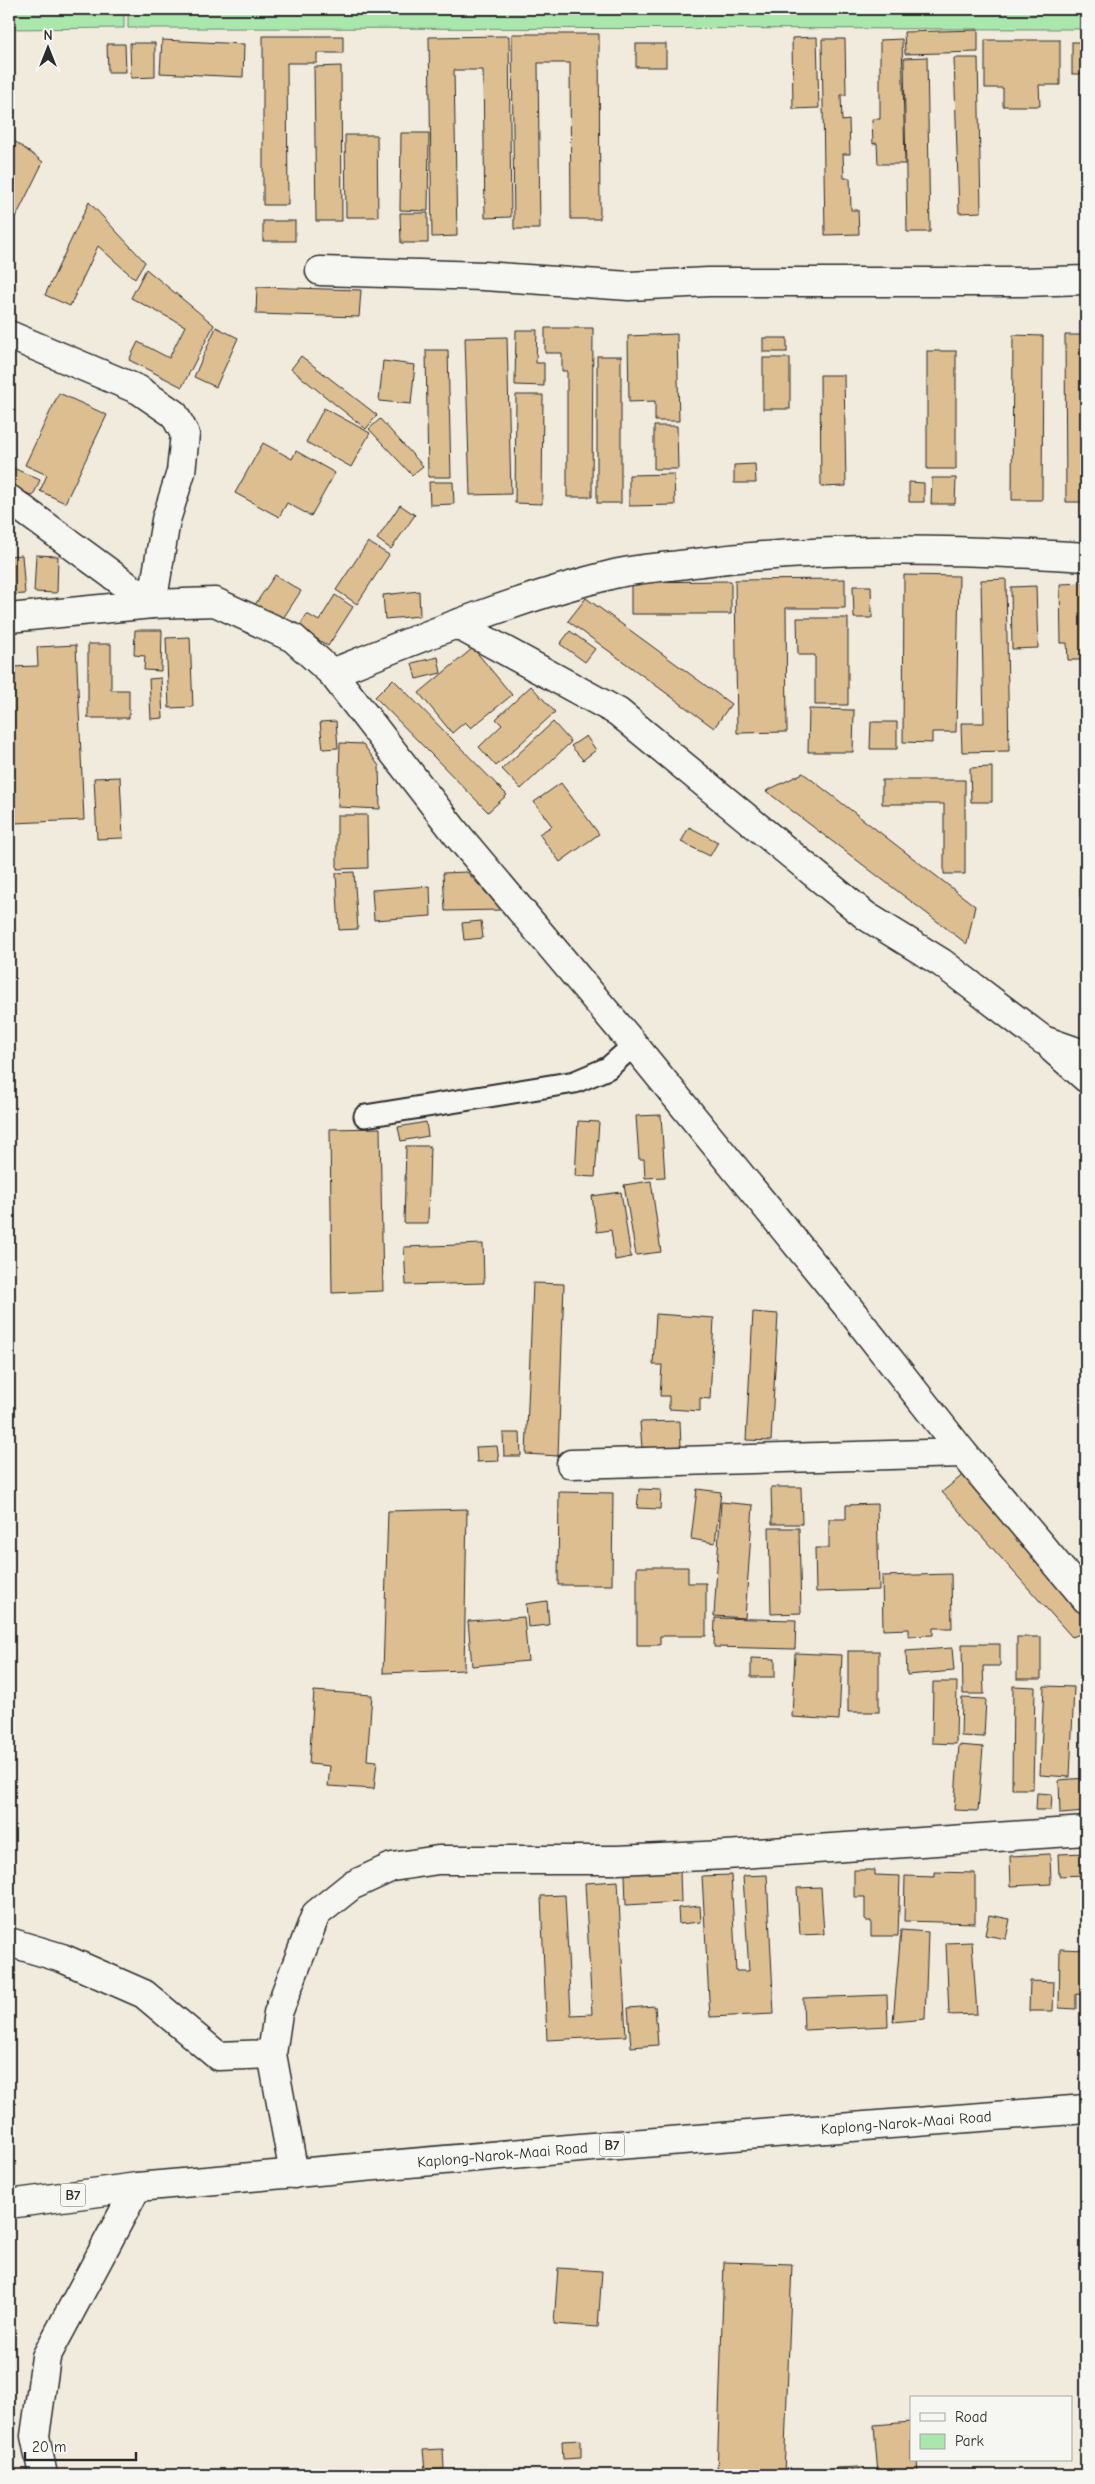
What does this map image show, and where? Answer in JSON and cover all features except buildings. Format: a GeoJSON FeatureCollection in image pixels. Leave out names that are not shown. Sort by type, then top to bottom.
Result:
{"type":"FeatureCollection","features":[{"type":"Feature","properties":{"kind":"main road"},"geometry":{"type":"LineString","coordinates":[[320,271],[484,276],[629,286],[708,282],[1013,282],[1086,280]]}},
{"type":"Feature","properties":{"kind":"main road"},"geometry":{"type":"LineString","coordinates":[[9,335],[139,390],[174,414],[185,434],[182,462],[166,520],[152,604]]}},
{"type":"Feature","properties":{"kind":"main road"},"geometry":{"type":"LineString","coordinates":[[9,499],[152,604]]}},
{"type":"Feature","properties":{"kind":"main road"},"geometry":{"type":"LineString","coordinates":[[332,673],[456,624],[542,594],[616,573],[742,557],[853,550],[1003,552],[1086,557]]}},
{"type":"Feature","properties":{"kind":"main road"},"geometry":{"type":"LineString","coordinates":[[9,618],[152,604],[215,602],[293,638],[332,673],[455,832],[634,1045],[848,1307],[963,1453],[1086,1599]]}},
{"type":"Feature","properties":{"kind":"main road"},"geometry":{"type":"LineString","coordinates":[[456,624],[618,712],[866,916],[942,963],[1042,1040],[1086,1078]]}},
{"type":"Feature","properties":{"kind":"main road"},"geometry":{"type":"LineString","coordinates":[[1042,1040],[1086,1055]]}},
{"type":"Feature","properties":{"kind":"main road"},"geometry":{"type":"LineString","coordinates":[[571,1464],[963,1453]]}},
{"type":"Feature","properties":{"kind":"main road"},"geometry":{"type":"LineString","coordinates":[[294,2174],[272,2054],[278,2013],[316,1914],[351,1886],[392,1867],[438,1860],[617,1860],[726,1855],[1086,1831]]}},
{"type":"Feature","properties":{"kind":"main road"},"geometry":{"type":"LineString","coordinates":[[9,1942],[62,1958],[144,1994],[218,2056],[272,2054]]}},
{"type":"Feature","properties":{"kind":"main road","name":"Kaplong-Narok-Maai Road"},"geometry":{"type":"LineString","coordinates":[[9,2204],[137,2187],[592,2146],[1086,2109]]}},
{"type":"Feature","properties":{"kind":"main road"},"geometry":{"type":"LineString","coordinates":[[41,2474],[35,2436],[46,2357],[137,2187]]}},
{"type":"Feature","properties":{"kind":"lane"},"geometry":{"type":"LineString","coordinates":[[365,1116],[575,1082],[608,1068],[634,1045]]}},
{"type":"Feature","properties":{"kind":"green space"},"geometry":{"type":"Polygon","coordinates":[[[9,9],[124,9],[124,28],[9,29],[9,9]]]}},
{"type":"Feature","properties":{"kind":"green space"},"geometry":{"type":"Polygon","coordinates":[[[128,9],[1086,9],[1086,29],[128,28],[128,9]]]}}]}
